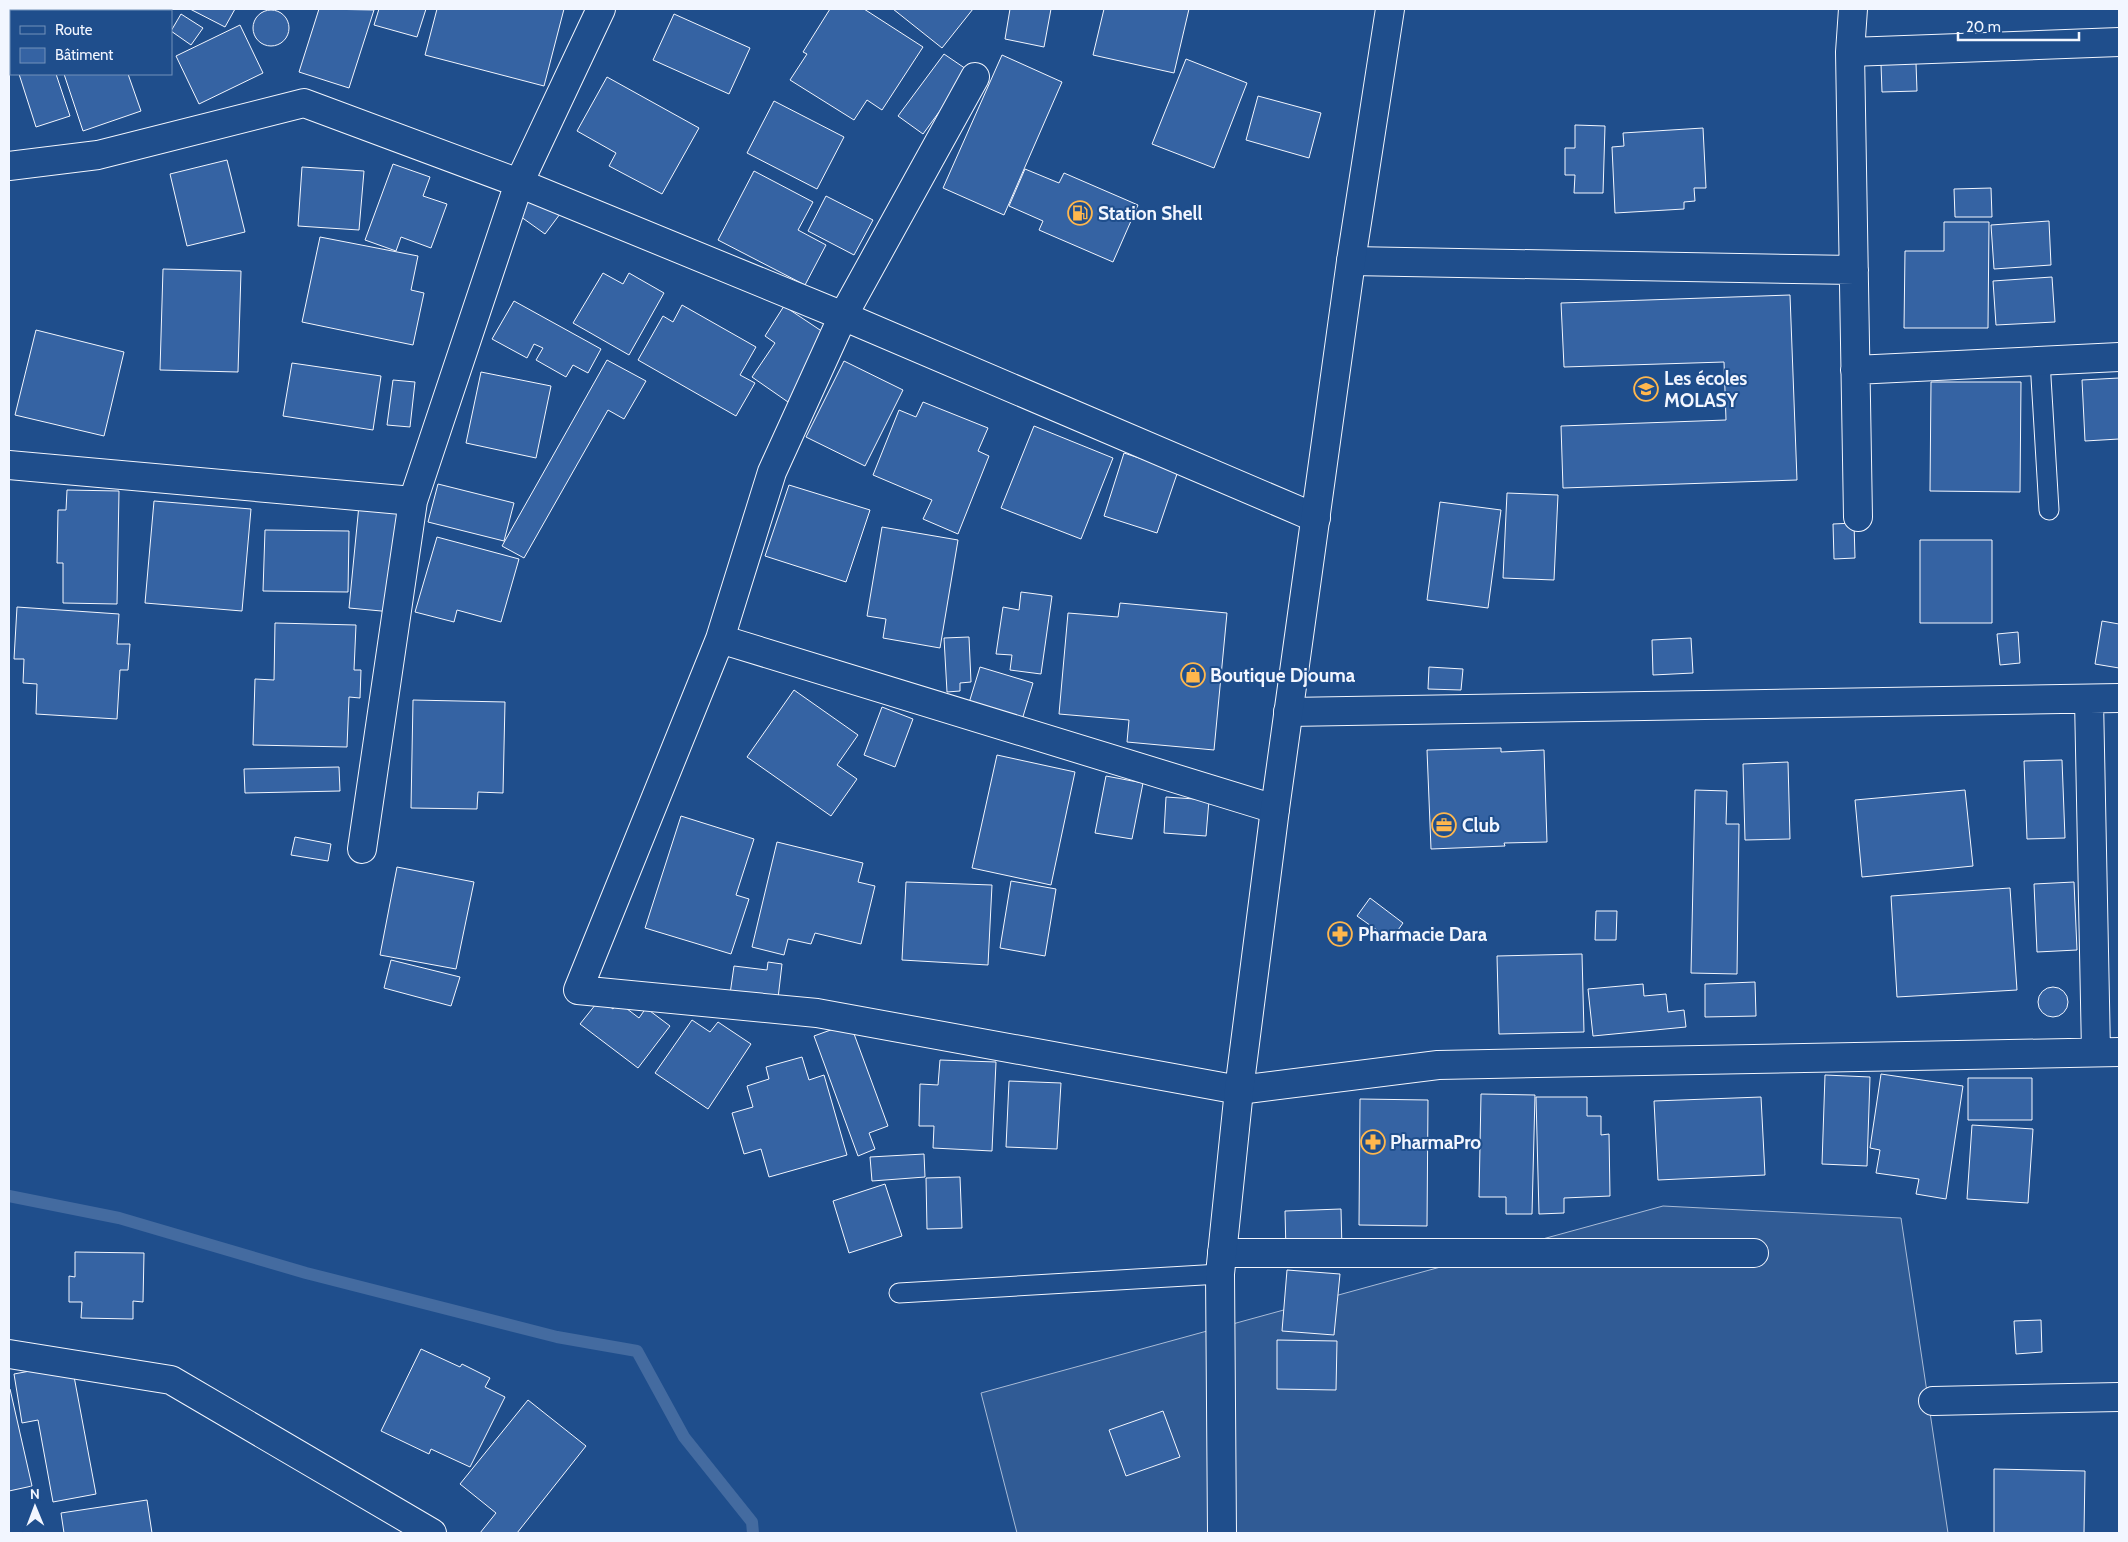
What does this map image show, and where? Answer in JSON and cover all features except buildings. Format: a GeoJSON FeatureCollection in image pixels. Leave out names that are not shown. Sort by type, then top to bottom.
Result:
{"type":"FeatureCollection","features":[{"type":"Feature","properties":{"kind":"street"},"geometry":{"type":"LineString","coordinates":[[362,849],[413,501],[519,183],[601,9]]}},
{"type":"Feature","properties":{"kind":"street"},"geometry":{"type":"LineString","coordinates":[[1222,1533],[1221,1264],[1239,1090],[1288,712],[1351,261],[1390,9]]}},
{"type":"Feature","properties":{"kind":"street"},"geometry":{"type":"LineString","coordinates":[[1853,9],[1850,52],[1858,516]]}},
{"type":"Feature","properties":{"kind":"street"},"geometry":{"type":"LineString","coordinates":[[1850,52],[2119,42]]}},
{"type":"Feature","properties":{"kind":"street"},"geometry":{"type":"LineString","coordinates":[[975,77],[843,316],[772,472],[720,639],[578,990],[817,1013],[1239,1090],[1438,1065],[2108,1052],[2089,699]]}},
{"type":"Feature","properties":{"kind":"street"},"geometry":{"type":"LineString","coordinates":[[9,166],[98,155],[304,102],[519,183],[843,316],[1316,518]]}},
{"type":"Feature","properties":{"kind":"street"},"geometry":{"type":"LineString","coordinates":[[1351,261],[1854,270]]}},
{"type":"Feature","properties":{"kind":"street"},"geometry":{"type":"LineString","coordinates":[[1855,370],[2119,357]]}},
{"type":"Feature","properties":{"kind":"street"},"geometry":{"type":"LineString","coordinates":[[9,465],[413,501]]}},
{"type":"Feature","properties":{"kind":"street"},"geometry":{"type":"LineString","coordinates":[[720,639],[1275,809]]}},
{"type":"Feature","properties":{"kind":"street"},"geometry":{"type":"LineString","coordinates":[[1288,712],[2119,698]]}},
{"type":"Feature","properties":{"kind":"street"},"geometry":{"type":"LineString","coordinates":[[1221,1264],[1754,1254]]}},
{"type":"Feature","properties":{"kind":"street"},"geometry":{"type":"LineString","coordinates":[[9,1354],[171,1380],[432,1533]]}},
{"type":"Feature","properties":{"kind":"street"},"geometry":{"type":"LineString","coordinates":[[1933,1401],[2119,1397]]}},
{"type":"Feature","properties":{"kind":"lane"},"geometry":{"type":"LineString","coordinates":[[2040,361],[2049,510]]}},
{"type":"Feature","properties":{"kind":"lane"},"geometry":{"type":"LineString","coordinates":[[900,1293],[1221,1264]]}},
{"type":"Feature","properties":{"kind":"shaded area"},"geometry":{"type":"Polygon","coordinates":[[[1663,1206],[1901,1218],[1948,1533],[1017,1533],[981,1393],[1663,1206]]]}},
{"type":"Feature","properties":{"kind":"waterway"},"geometry":{"type":"LineString","coordinates":[[9,1196],[119,1218],[306,1273],[557,1337],[637,1351],[684,1437],[752,1522],[753,1533]]}},
{"type":"Feature","properties":{"kind":"place","name":"Station Shell"},"geometry":{"type":"Point","coordinates":[1080,213]}},
{"type":"Feature","properties":{"kind":"place","name":"Les écoles MOLASY"},"geometry":{"type":"Point","coordinates":[1646,389]}},
{"type":"Feature","properties":{"kind":"place","name":"Boutique Djouma"},"geometry":{"type":"Point","coordinates":[1193,675]}},
{"type":"Feature","properties":{"kind":"place","name":"Club"},"geometry":{"type":"Point","coordinates":[1444,825]}},
{"type":"Feature","properties":{"kind":"place","name":"Pharmacie Dara"},"geometry":{"type":"Point","coordinates":[1340,934]}},
{"type":"Feature","properties":{"kind":"place","name":"PharmaPro"},"geometry":{"type":"Point","coordinates":[1373,1142]}}]}
